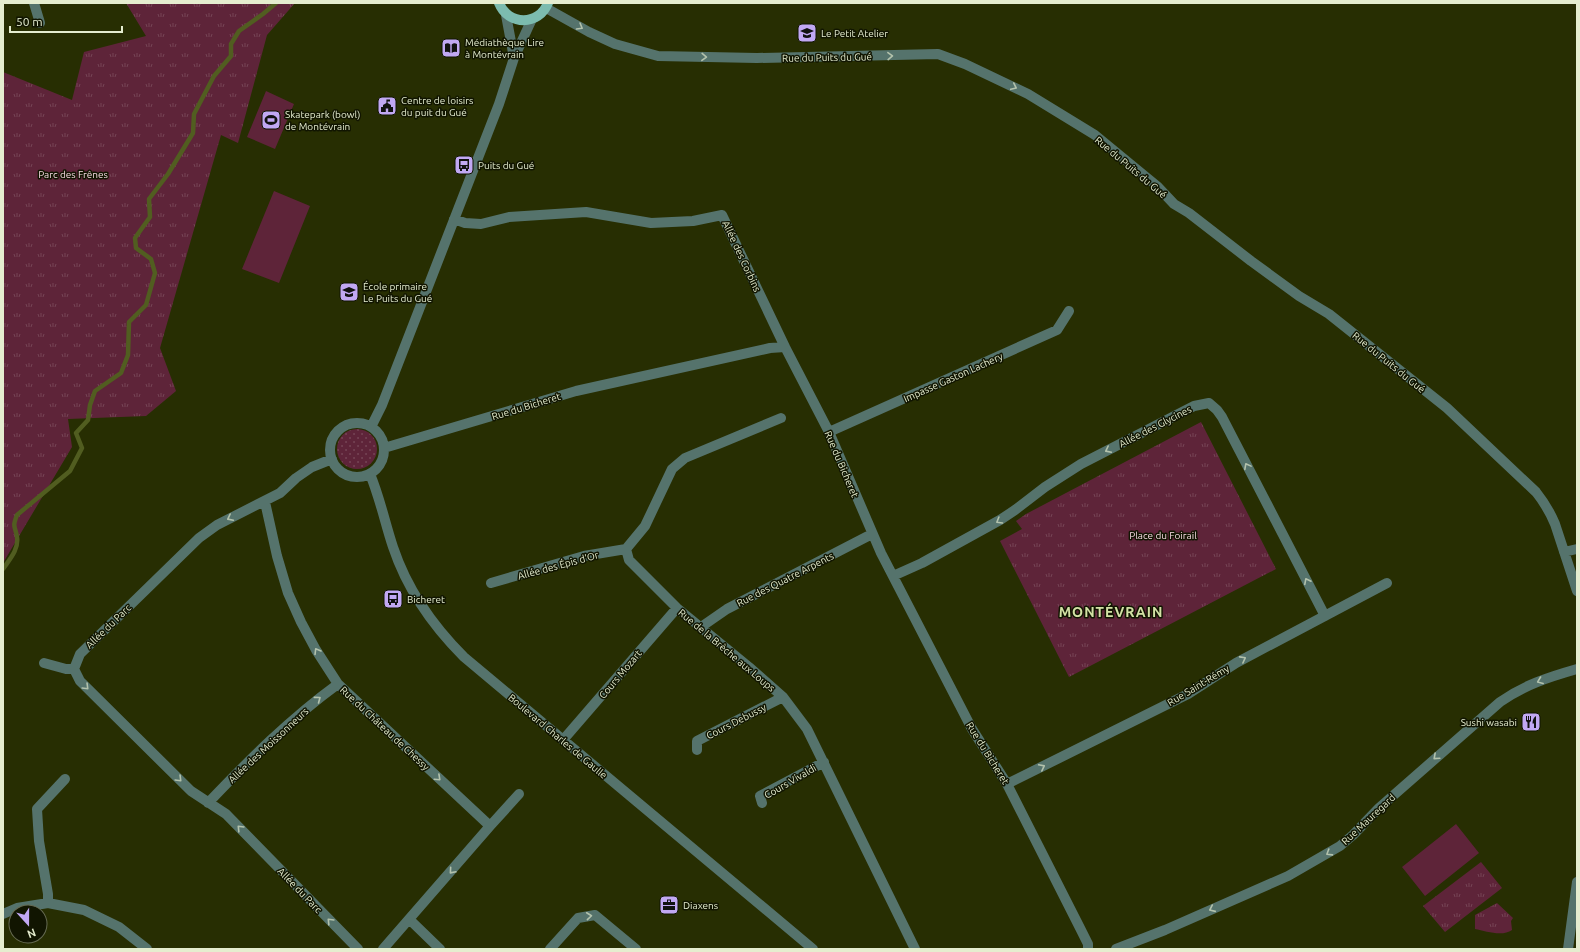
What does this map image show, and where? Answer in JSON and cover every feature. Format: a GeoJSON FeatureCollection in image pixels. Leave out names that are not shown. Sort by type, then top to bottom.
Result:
{"type":"FeatureCollection","features":[{"type":"Feature","properties":{"kind":"main road"},"geometry":{"type":"LineString","coordinates":[[499,3],[506,15],[519,20],[532,19],[540,15],[547,5]]}},
{"type":"Feature","properties":{"kind":"street"},"geometry":{"type":"LineString","coordinates":[[34,3],[40,23]]}},
{"type":"Feature","properties":{"kind":"street","name":"Rue du Puits du Gué"},"geometry":{"type":"LineString","coordinates":[[547,5],[588,32],[614,44],[658,56],[757,58],[938,54],[965,64],[1028,94],[1095,135],[1157,186],[1174,204],[1189,213],[1298,296],[1329,314],[1447,408],[1536,492],[1551,514],[1577,591]]}},
{"type":"Feature","properties":{"kind":"street"},"geometry":{"type":"LineString","coordinates":[[506,15],[514,58]]}},
{"type":"Feature","properties":{"kind":"street"},"geometry":{"type":"LineString","coordinates":[[371,427],[382,406],[499,104],[514,58],[532,19]]}},
{"type":"Feature","properties":{"kind":"street","name":"Allée des Corbins"},"geometry":{"type":"LineString","coordinates":[[454,219],[465,223],[481,224],[509,217],[586,212],[651,223],[694,221],[722,215],[785,347]]}},
{"type":"Feature","properties":{"kind":"street","name":"Impasse Gaston Lachery"},"geometry":{"type":"LineString","coordinates":[[829,432],[1056,330],[1069,311]]}},
{"type":"Feature","properties":{"kind":"street","name":"Rue du Bicheret"},"geometry":{"type":"LineString","coordinates":[[384,448],[576,391],[770,348],[785,347],[829,432],[872,534],[893,576],[972,729],[1007,784],[1088,944],[1088,949]]}},
{"type":"Feature","properties":{"kind":"street","name":"Allée des Glycines"},"geometry":{"type":"LineString","coordinates":[[893,576],[922,563],[1000,520],[1045,487],[1081,464],[1194,406],[1209,404],[1217,410],[1222,417],[1324,616]]}},
{"type":"Feature","properties":{"kind":"street"},"geometry":{"type":"LineString","coordinates":[[626,549],[645,526],[672,469],[685,458],[781,418]]}},
{"type":"Feature","properties":{"kind":"street"},"geometry":{"type":"LineString","coordinates":[[350,424],[360,424],[371,427],[377,433],[382,440],[384,448],[380,463],[370,474],[358,477],[347,475],[338,469],[332,459],[330,448],[333,438],[340,429],[350,424]]}},
{"type":"Feature","properties":{"kind":"street","name":"Allée du Parc"},"geometry":{"type":"LineString","coordinates":[[332,459],[312,467],[296,478],[280,493],[265,502],[217,525],[199,538],[80,654],[74,669],[80,681],[191,791],[226,814],[358,949]]}},
{"type":"Feature","properties":{"kind":"street","name":"Boulevard Charles de Gaulle"},"geometry":{"type":"LineString","coordinates":[[370,474],[380,499],[393,548],[408,581],[422,607],[447,640],[464,657],[813,949]]}},
{"type":"Feature","properties":{"kind":"street","name":"Rue du Château de Chessy"},"geometry":{"type":"LineString","coordinates":[[265,502],[277,556],[288,592],[301,622],[316,650],[338,684],[490,826]]}},
{"type":"Feature","properties":{"kind":"street","name":"Rue des Quatre Arpents"},"geometry":{"type":"LineString","coordinates":[[701,627],[727,608],[872,534]]}},
{"type":"Feature","properties":{"kind":"street","name":"Allée des Épis d'Or"},"geometry":{"type":"LineString","coordinates":[[492,583],[584,556],[626,549]]}},
{"type":"Feature","properties":{"kind":"street","name":"Rue de la Brèche aux Loups"},"geometry":{"type":"LineString","coordinates":[[626,549],[629,560],[678,608],[783,697],[807,729],[915,949]]}},
{"type":"Feature","properties":{"kind":"street"},"geometry":{"type":"LineString","coordinates":[[1564,552],[1577,549]]}},
{"type":"Feature","properties":{"kind":"street","name":"Rue Saint-Rémy"},"geometry":{"type":"LineString","coordinates":[[1007,784],[1188,694],[1236,663],[1388,584]]}},
{"type":"Feature","properties":{"kind":"street","name":"Cours Mozart"},"geometry":{"type":"LineString","coordinates":[[563,740],[678,608]]}},
{"type":"Feature","properties":{"kind":"street"},"geometry":{"type":"LineString","coordinates":[[44,663],[66,669],[74,669]]}},
{"type":"Feature","properties":{"kind":"street","name":"Rue Mauregard"},"geometry":{"type":"LineString","coordinates":[[1116,949],[1165,930],[1281,879],[1340,846],[1379,808],[1500,702],[1520,689],[1543,679],[1577,669]]}},
{"type":"Feature","properties":{"kind":"street","name":"Allée des Moissonneurs"},"geometry":{"type":"LineString","coordinates":[[208,803],[271,739],[303,710],[338,684]]}},
{"type":"Feature","properties":{"kind":"street","name":"Cours Debussy"},"geometry":{"type":"LineString","coordinates":[[697,750],[696,741],[783,697]]}},
{"type":"Feature","properties":{"kind":"street","name":"Cours Vivaldi"},"geometry":{"type":"LineString","coordinates":[[762,803],[760,796],[824,762]]}},
{"type":"Feature","properties":{"kind":"street"},"geometry":{"type":"LineString","coordinates":[[48,903],[48,894],[38,841],[37,808],[65,778]]}},
{"type":"Feature","properties":{"kind":"street"},"geometry":{"type":"LineString","coordinates":[[383,949],[519,794]]}},
{"type":"Feature","properties":{"kind":"street"},"geometry":{"type":"LineString","coordinates":[[1568,949],[1572,910],[1577,882]]}},
{"type":"Feature","properties":{"kind":"street"},"geometry":{"type":"LineString","coordinates":[[3,914],[17,908],[48,903],[84,910],[119,927],[147,949]]}},
{"type":"Feature","properties":{"kind":"street"},"geometry":{"type":"LineString","coordinates":[[550,949],[578,918],[595,915],[636,949]]}},
{"type":"Feature","properties":{"kind":"street"},"geometry":{"type":"LineString","coordinates":[[410,920],[440,949]]}},
{"type":"Feature","properties":{"kind":"green space","name":"Parc des Frênes"},"geometry":{"type":"Polygon","coordinates":[[[126,3],[295,3],[267,35],[238,143],[221,135],[160,348],[176,391],[146,416],[68,419],[72,447],[3,563],[3,72],[72,100],[84,52],[146,36],[126,3]]]}},
{"type":"Feature","properties":{"kind":"green space","name":"Skatepark (bowl) de Montévrain"},"geometry":{"type":"Polygon","coordinates":[[[266,91],[294,104],[275,149],[247,137],[266,91]]]}},
{"type":"Feature","properties":{"kind":"green space"},"geometry":{"type":"Polygon","coordinates":[[[274,191],[310,206],[279,283],[242,269],[274,191]]]}},
{"type":"Feature","properties":{"kind":"green space","name":"Place du Foirail"},"geometry":{"type":"Polygon","coordinates":[[[1201,422],[1276,569],[1069,677],[1000,541],[1022,529],[1016,521],[1026,514],[1201,422]]]}},
{"type":"Feature","properties":{"kind":"green space"},"geometry":{"type":"Polygon","coordinates":[[[361,429],[368,432],[374,438],[377,449],[376,457],[368,466],[361,469],[353,469],[346,466],[338,457],[337,445],[340,438],[349,430],[361,429]]]}},
{"type":"Feature","properties":{"kind":"green space"},"geometry":{"type":"Polygon","coordinates":[[[1456,824],[1479,853],[1425,896],[1402,867],[1456,824]]]}},
{"type":"Feature","properties":{"kind":"green space"},"geometry":{"type":"Polygon","coordinates":[[[1481,862],[1502,888],[1445,932],[1423,906],[1481,862]]]}},
{"type":"Feature","properties":{"kind":"green space"},"geometry":{"type":"Polygon","coordinates":[[[1497,903],[1513,918],[1511,921],[1512,930],[1499,933],[1475,929],[1475,915],[1497,903]]]}},
{"type":"Feature","properties":{"kind":"waterway"},"geometry":{"type":"LineString","coordinates":[[3,569],[17,546],[17,537],[14,526],[17,515],[70,471],[82,448],[76,433],[88,420],[90,405],[95,391],[121,373],[128,355],[129,322],[146,305],[155,273],[151,259],[136,248],[135,238],[150,217],[149,199],[168,174],[193,133],[194,114],[214,76],[231,56],[231,44],[239,31],[276,3]]}},
{"type":"Feature","properties":{"kind":"place","name":"Le Petit Atelier"},"geometry":{"type":"Point","coordinates":[807,33]}},
{"type":"Feature","properties":{"kind":"place","name":"Médiathèque Lire à Montévrain"},"geometry":{"type":"Point","coordinates":[451,48]}},
{"type":"Feature","properties":{"kind":"place","name":"Centre de loisirs du puit du Gué"},"geometry":{"type":"Point","coordinates":[387,106]}},
{"type":"Feature","properties":{"kind":"place","name":"Skatepark (bowl) de Montévrain"},"geometry":{"type":"Point","coordinates":[271,120]}},
{"type":"Feature","properties":{"kind":"place","name":"Puits du Gué"},"geometry":{"type":"Point","coordinates":[464,165]}},
{"type":"Feature","properties":{"kind":"place","name":"École primaire Le Puits du Gué"},"geometry":{"type":"Point","coordinates":[349,292]}},
{"type":"Feature","properties":{"kind":"place","name":"Bicheret"},"geometry":{"type":"Point","coordinates":[393,599]}},
{"type":"Feature","properties":{"kind":"place","name":"Sushi wasabi"},"geometry":{"type":"Point","coordinates":[1531,722]}},
{"type":"Feature","properties":{"kind":"place","name":"Diaxens"},"geometry":{"type":"Point","coordinates":[669,905]}},
{"type":"Feature","properties":{"kind":"district","name":"MONTÉVRAIN"},"geometry":{"type":"Point","coordinates":[1111,612]}}]}
